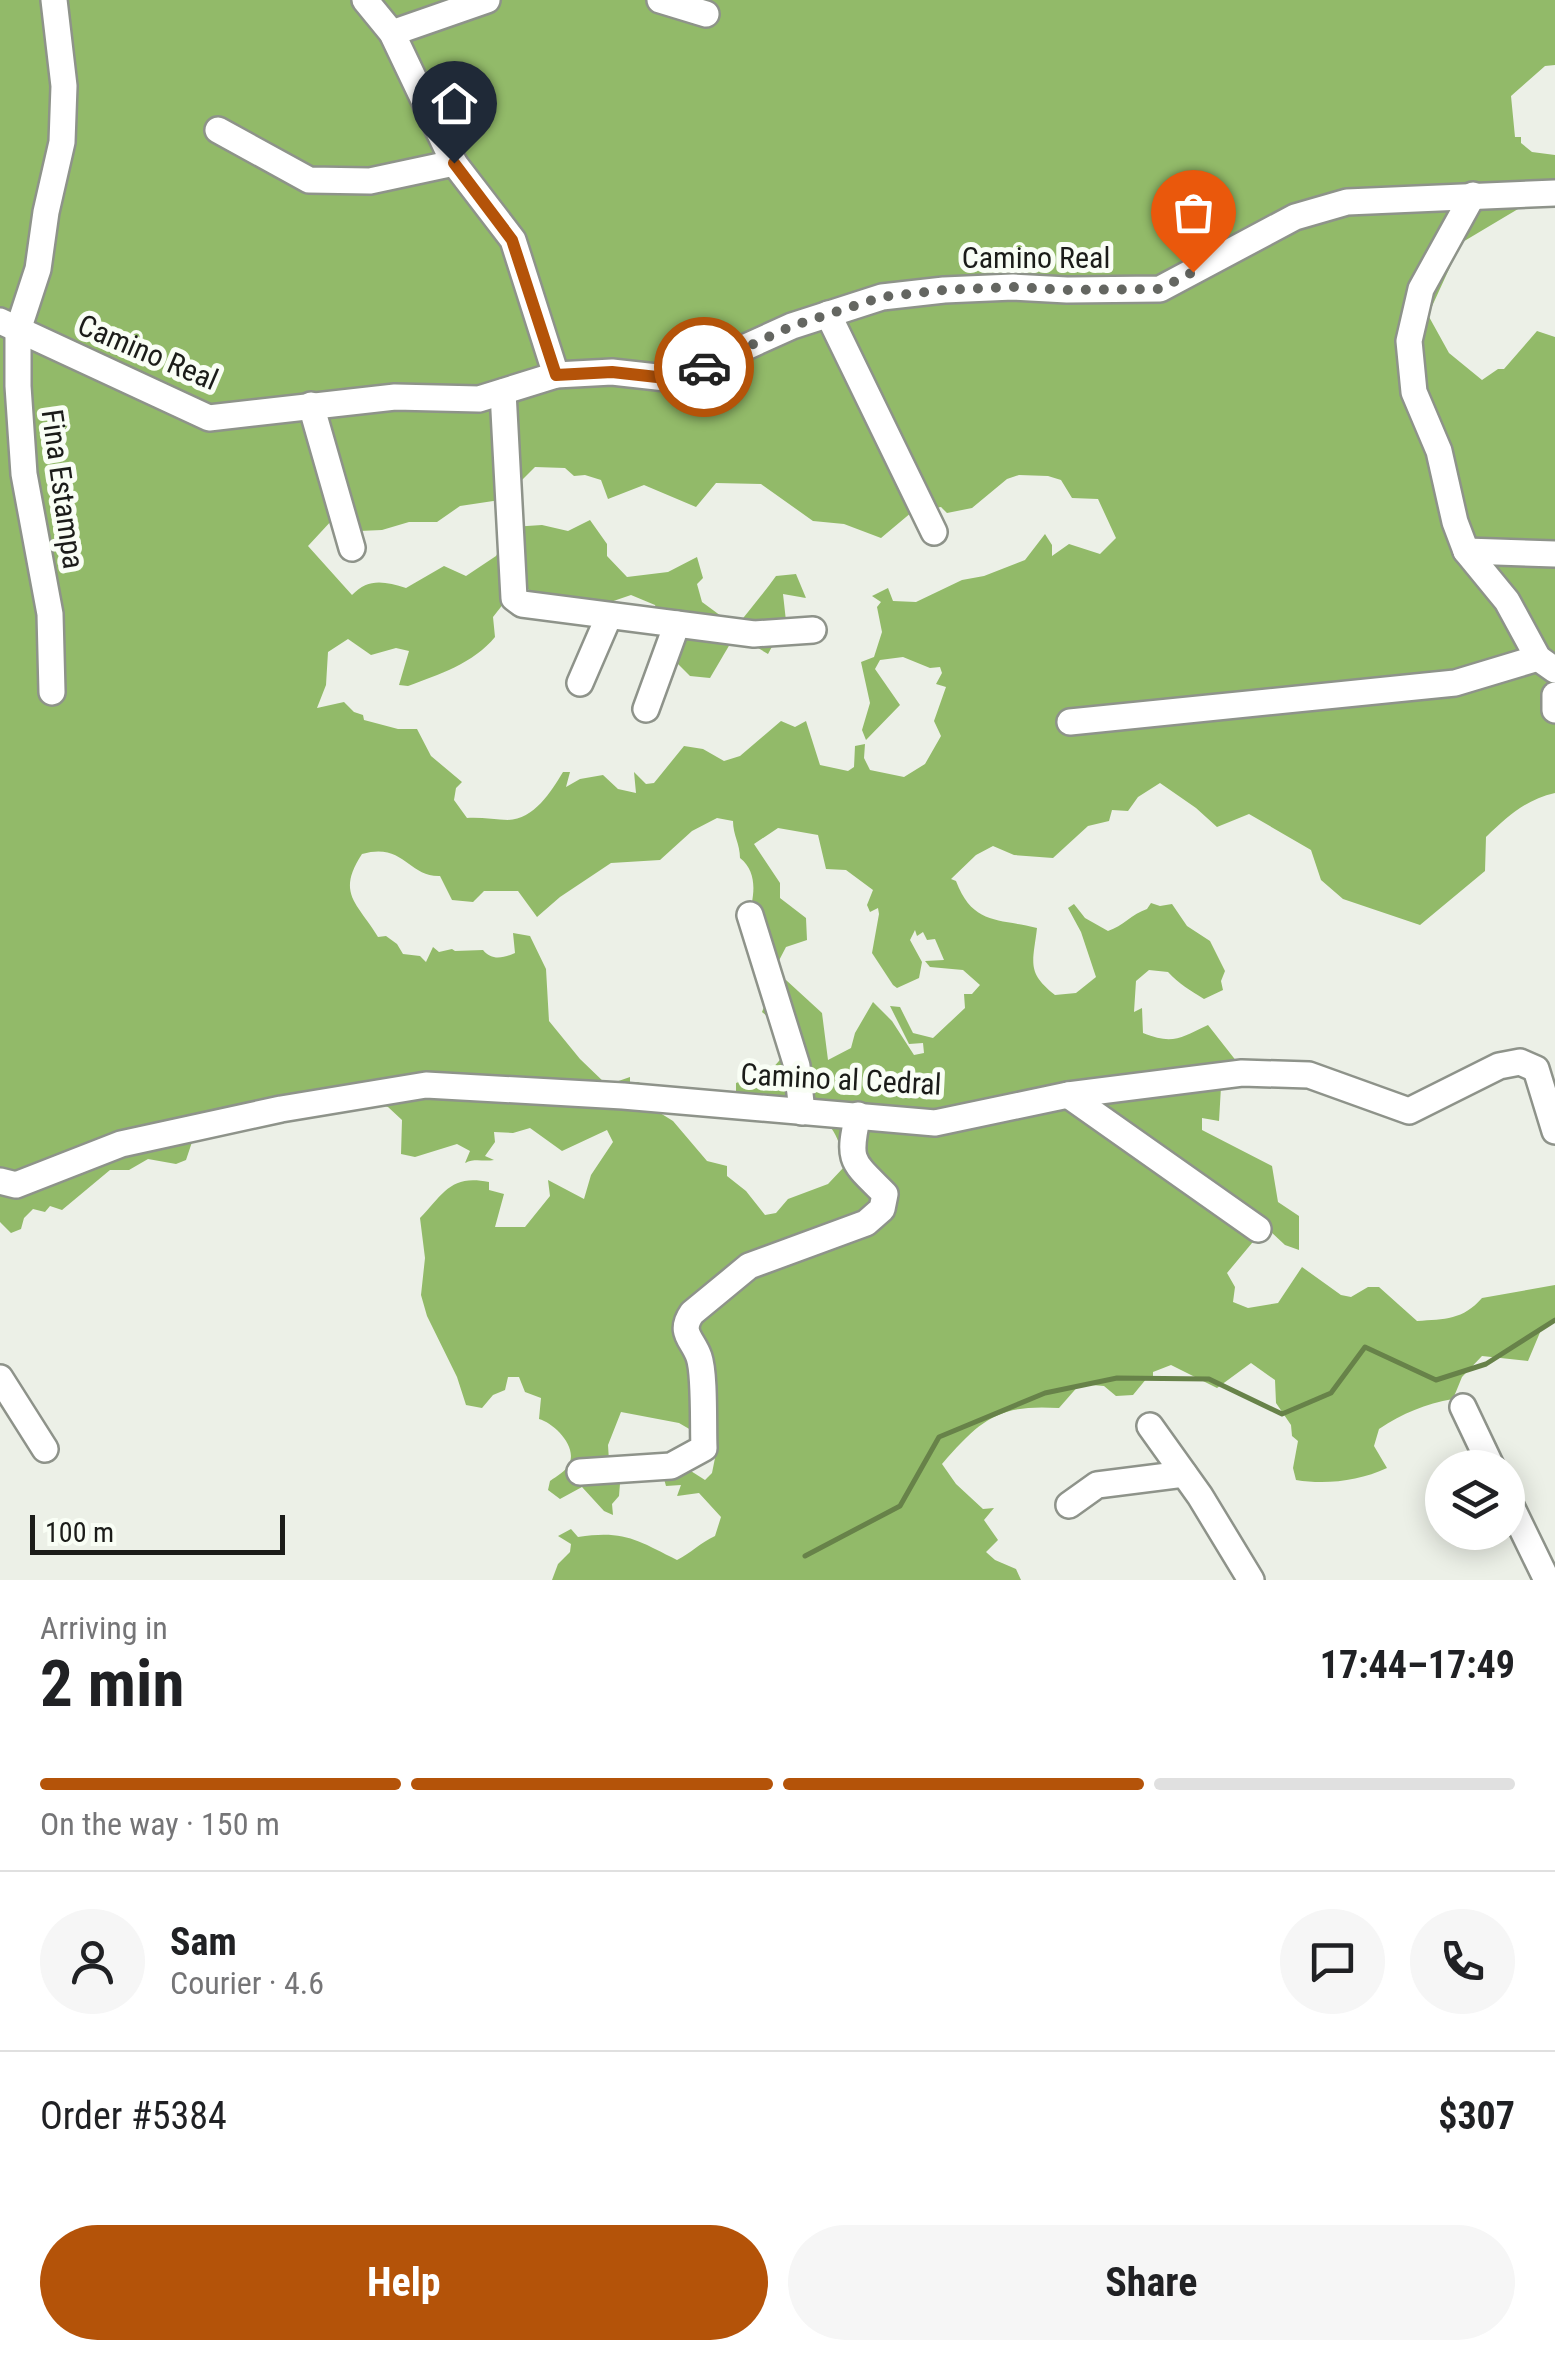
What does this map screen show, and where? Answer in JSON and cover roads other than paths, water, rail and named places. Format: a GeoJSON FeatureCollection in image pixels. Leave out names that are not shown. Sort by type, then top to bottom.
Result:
{"type":"FeatureCollection","features":[{"type":"Feature","properties":{"kind":"street","name":"Fina Estampa"},"geometry":{"type":"LineString","coordinates":[[52,692],[50,614],[24,474],[9,325],[38,269],[62,142],[64,86],[54,0]]}},
{"type":"Feature","properties":{"kind":"street"},"geometry":{"type":"LineString","coordinates":[[365,0],[392,32],[454,163],[512,240],[556,375]]}},
{"type":"Feature","properties":{"kind":"street"},"geometry":{"type":"LineString","coordinates":[[392,32],[486,0]]}},
{"type":"Feature","properties":{"kind":"street"},"geometry":{"type":"LineString","coordinates":[[660,0],[706,14]]}},
{"type":"Feature","properties":{"kind":"street"},"geometry":{"type":"LineString","coordinates":[[218,130],[309,180],[370,181],[454,163]]}},
{"type":"Feature","properties":{"kind":"street","name":"Camino Real"},"geometry":{"type":"LineString","coordinates":[[9,325],[210,418],[396,397],[479,399],[556,375],[612,372],[675,379],[792,326],[882,297],[1013,287],[1160,289],[1294,217],[1347,202],[1555,192]]}},
{"type":"Feature","properties":{"kind":"street"},"geometry":{"type":"LineString","coordinates":[[1070,722],[1455,682],[1547,664],[1507,601],[1466,551],[1454,522],[1440,451],[1414,392],[1409,340],[1421,289],[1473,195]]}},
{"type":"Feature","properties":{"kind":"street"},"geometry":{"type":"LineString","coordinates":[[828,314],[934,532]]}},
{"type":"Feature","properties":{"kind":"street"},"geometry":{"type":"LineString","coordinates":[[503,392],[514,598],[522,604],[754,634],[813,630]]}},
{"type":"Feature","properties":{"kind":"street"},"geometry":{"type":"LineString","coordinates":[[310,405],[352,548]]}},
{"type":"Feature","properties":{"kind":"street"},"geometry":{"type":"LineString","coordinates":[[1466,551],[1555,554]]}},
{"type":"Feature","properties":{"kind":"street"},"geometry":{"type":"LineString","coordinates":[[580,683],[610,616]]}},
{"type":"Feature","properties":{"kind":"street"},"geometry":{"type":"LineString","coordinates":[[646,710],[678,624]]}},
{"type":"Feature","properties":{"kind":"street"},"geometry":{"type":"LineString","coordinates":[[1555,695],[1555,710]]}},
{"type":"Feature","properties":{"kind":"street"},"geometry":{"type":"LineString","coordinates":[[750,915],[797,1066],[802,1112]]}},
{"type":"Feature","properties":{"kind":"street","name":"Camino al Cedral"},"geometry":{"type":"LineString","coordinates":[[0,1180],[16,1185],[121,1144],[281,1108],[426,1086],[624,1096],[935,1122],[1068,1095],[1242,1072],[1309,1075],[1409,1111],[1499,1066],[1520,1062],[1536,1069],[1555,1131]]}},
{"type":"Feature","properties":{"kind":"street"},"geometry":{"type":"LineString","coordinates":[[1068,1095],[1258,1229]]}},
{"type":"Feature","properties":{"kind":"street"},"geometry":{"type":"LineString","coordinates":[[580,1472],[671,1466],[704,1448],[699,1356],[685,1333],[685,1323],[749,1266],[866,1223],[882,1209],[885,1194],[856,1166],[850,1149],[858,1115]]}},
{"type":"Feature","properties":{"kind":"street"},"geometry":{"type":"LineString","coordinates":[[0,1378],[45,1449]]}},
{"type":"Feature","properties":{"kind":"street"},"geometry":{"type":"LineString","coordinates":[[1463,1407],[1483,1450]]}},
{"type":"Feature","properties":{"kind":"street"},"geometry":{"type":"LineString","coordinates":[[1150,1426],[1251,1580]]}},
{"type":"Feature","properties":{"kind":"street"},"geometry":{"type":"LineString","coordinates":[[1069,1505],[1098,1485],[1184,1474]]}},
{"type":"Feature","properties":{"kind":"street"},"geometry":{"type":"LineString","coordinates":[[1525,1535],[1547,1580]]}},
{"type":"Feature","properties":{"kind":"waterway"},"geometry":{"type":"LineString","coordinates":[[805,1556],[900,1506],[939,1437],[1045,1393],[1117,1378],[1209,1379],[1282,1414],[1331,1393],[1365,1347],[1436,1380],[1486,1364],[1555,1320]]}}]}
